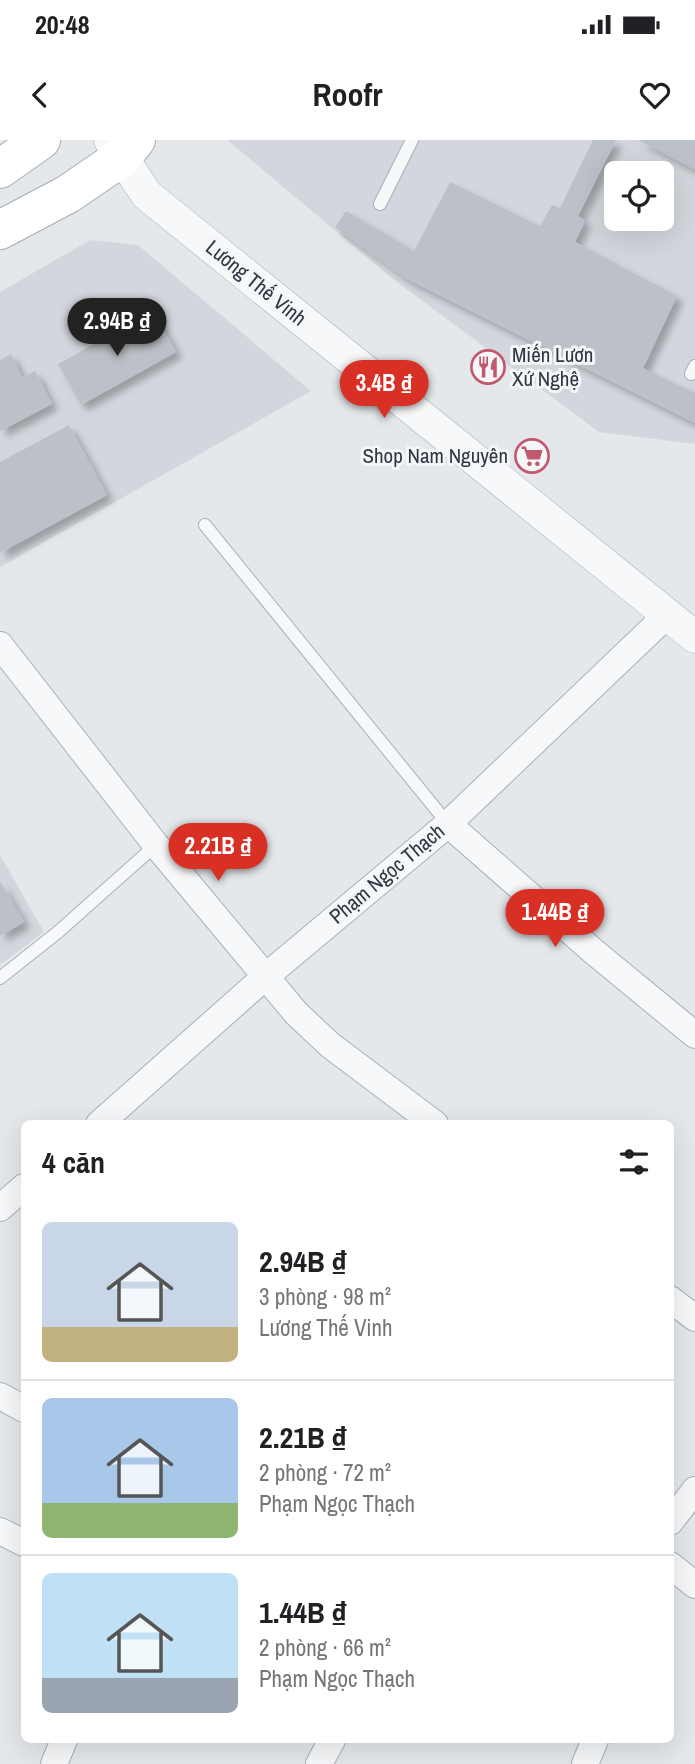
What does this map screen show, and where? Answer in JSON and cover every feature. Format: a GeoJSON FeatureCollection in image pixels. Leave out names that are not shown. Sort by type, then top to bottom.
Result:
{"type":"FeatureCollection","features":[{"type":"Feature","properties":{"kind":"main road"},"geometry":{"type":"LineString","coordinates":[[0,169],[41,140]]}},
{"type":"Feature","properties":{"kind":"main road"},"geometry":{"type":"LineString","coordinates":[[0,230],[68,194],[122,146]]}},
{"type":"Feature","properties":{"kind":"street","name":"Lương Thế Vinh"},"geometry":{"type":"LineString","coordinates":[[122,146],[146,195],[695,637]]}},
{"type":"Feature","properties":{"kind":"street","name":"Phạm Ngọc Thạch"},"geometry":{"type":"LineString","coordinates":[[104,1120],[265,977],[448,824],[667,615]]}},
{"type":"Feature","properties":{"kind":"street"},"geometry":{"type":"LineString","coordinates":[[0,645],[156,845],[296,1013],[330,1045],[430,1120]]}},
{"type":"Feature","properties":{"kind":"street"},"geometry":{"type":"LineString","coordinates":[[448,824],[593,951],[695,1035]]}},
{"type":"Feature","properties":{"kind":"street"},"geometry":{"type":"LineString","coordinates":[[0,1208],[21,1190]]}},
{"type":"Feature","properties":{"kind":"street"},"geometry":{"type":"LineString","coordinates":[[674,1302],[695,1318]]}},
{"type":"Feature","properties":{"kind":"street"},"geometry":{"type":"LineString","coordinates":[[0,1396],[21,1407]]}},
{"type":"Feature","properties":{"kind":"street"},"geometry":{"type":"LineString","coordinates":[[674,1517],[695,1490]]}},
{"type":"Feature","properties":{"kind":"street"},"geometry":{"type":"LineString","coordinates":[[0,1531],[21,1542]]}},
{"type":"Feature","properties":{"kind":"street"},"geometry":{"type":"LineString","coordinates":[[674,1568],[695,1585]]}},
{"type":"Feature","properties":{"kind":"street"},"geometry":{"type":"LineString","coordinates":[[54,1764],[63,1743]]}},
{"type":"Feature","properties":{"kind":"street"},"geometry":{"type":"LineString","coordinates":[[319,1764],[330,1743]]}},
{"type":"Feature","properties":{"kind":"street"},"geometry":{"type":"LineString","coordinates":[[585,1764],[594,1743]]}},
{"type":"Feature","properties":{"kind":"lane"},"geometry":{"type":"LineString","coordinates":[[380,204],[412,140]]}},
{"type":"Feature","properties":{"kind":"lane"},"geometry":{"type":"LineString","coordinates":[[205,525],[448,824]]}},
{"type":"Feature","properties":{"kind":"lane"},"geometry":{"type":"LineString","coordinates":[[0,978],[58,932],[156,845]]}},
{"type":"Feature","properties":{"kind":"shaded area"},"geometry":{"type":"Polygon","coordinates":[[[227,140],[695,140],[695,444],[599,432],[393,279],[227,140]]]}},
{"type":"Feature","properties":{"kind":"shaded area"},"geometry":{"type":"Polygon","coordinates":[[[90,240],[138,245],[311,391],[0,567],[0,292],[90,240]]]}},
{"type":"Feature","properties":{"kind":"shaded area"},"geometry":{"type":"Polygon","coordinates":[[[0,855],[44,932],[0,965],[0,855]]]}},
{"type":"Feature","properties":{"kind":"building"},"geometry":{"type":"Polygon","coordinates":[[[593,140],[616,140],[578,216],[585,221],[575,242],[677,296],[643,368],[695,393],[695,423],[407,279],[335,227],[346,211],[414,251],[450,182],[540,226],[552,205],[560,208],[593,140]]]}},
{"type":"Feature","properties":{"kind":"building"},"geometry":{"type":"Polygon","coordinates":[[[638,140],[695,140],[695,167],[694,169],[638,140]]]}},
{"type":"Feature","properties":{"kind":"building"},"geometry":{"type":"Polygon","coordinates":[[[153,311],[176,352],[81,405],[58,364],[153,311]]]}},
{"type":"Feature","properties":{"kind":"building"},"geometry":{"type":"Polygon","coordinates":[[[11,354],[22,377],[35,371],[52,404],[0,431],[0,360],[11,354]]]}},
{"type":"Feature","properties":{"kind":"building"},"geometry":{"type":"Polygon","coordinates":[[[69,425],[107,495],[0,553],[0,462],[69,425]]]}},
{"type":"Feature","properties":{"kind":"building"},"geometry":{"type":"Polygon","coordinates":[[[0,881],[24,922],[0,936],[0,881]]]}},
{"type":"Feature","properties":{"kind":"place","name":"Miến Lươn Xứ Nghệ"},"geometry":{"type":"Point","coordinates":[488,367]}},
{"type":"Feature","properties":{"kind":"place","name":"Shop Nam Nguyên"},"geometry":{"type":"Point","coordinates":[532,456]}}]}
